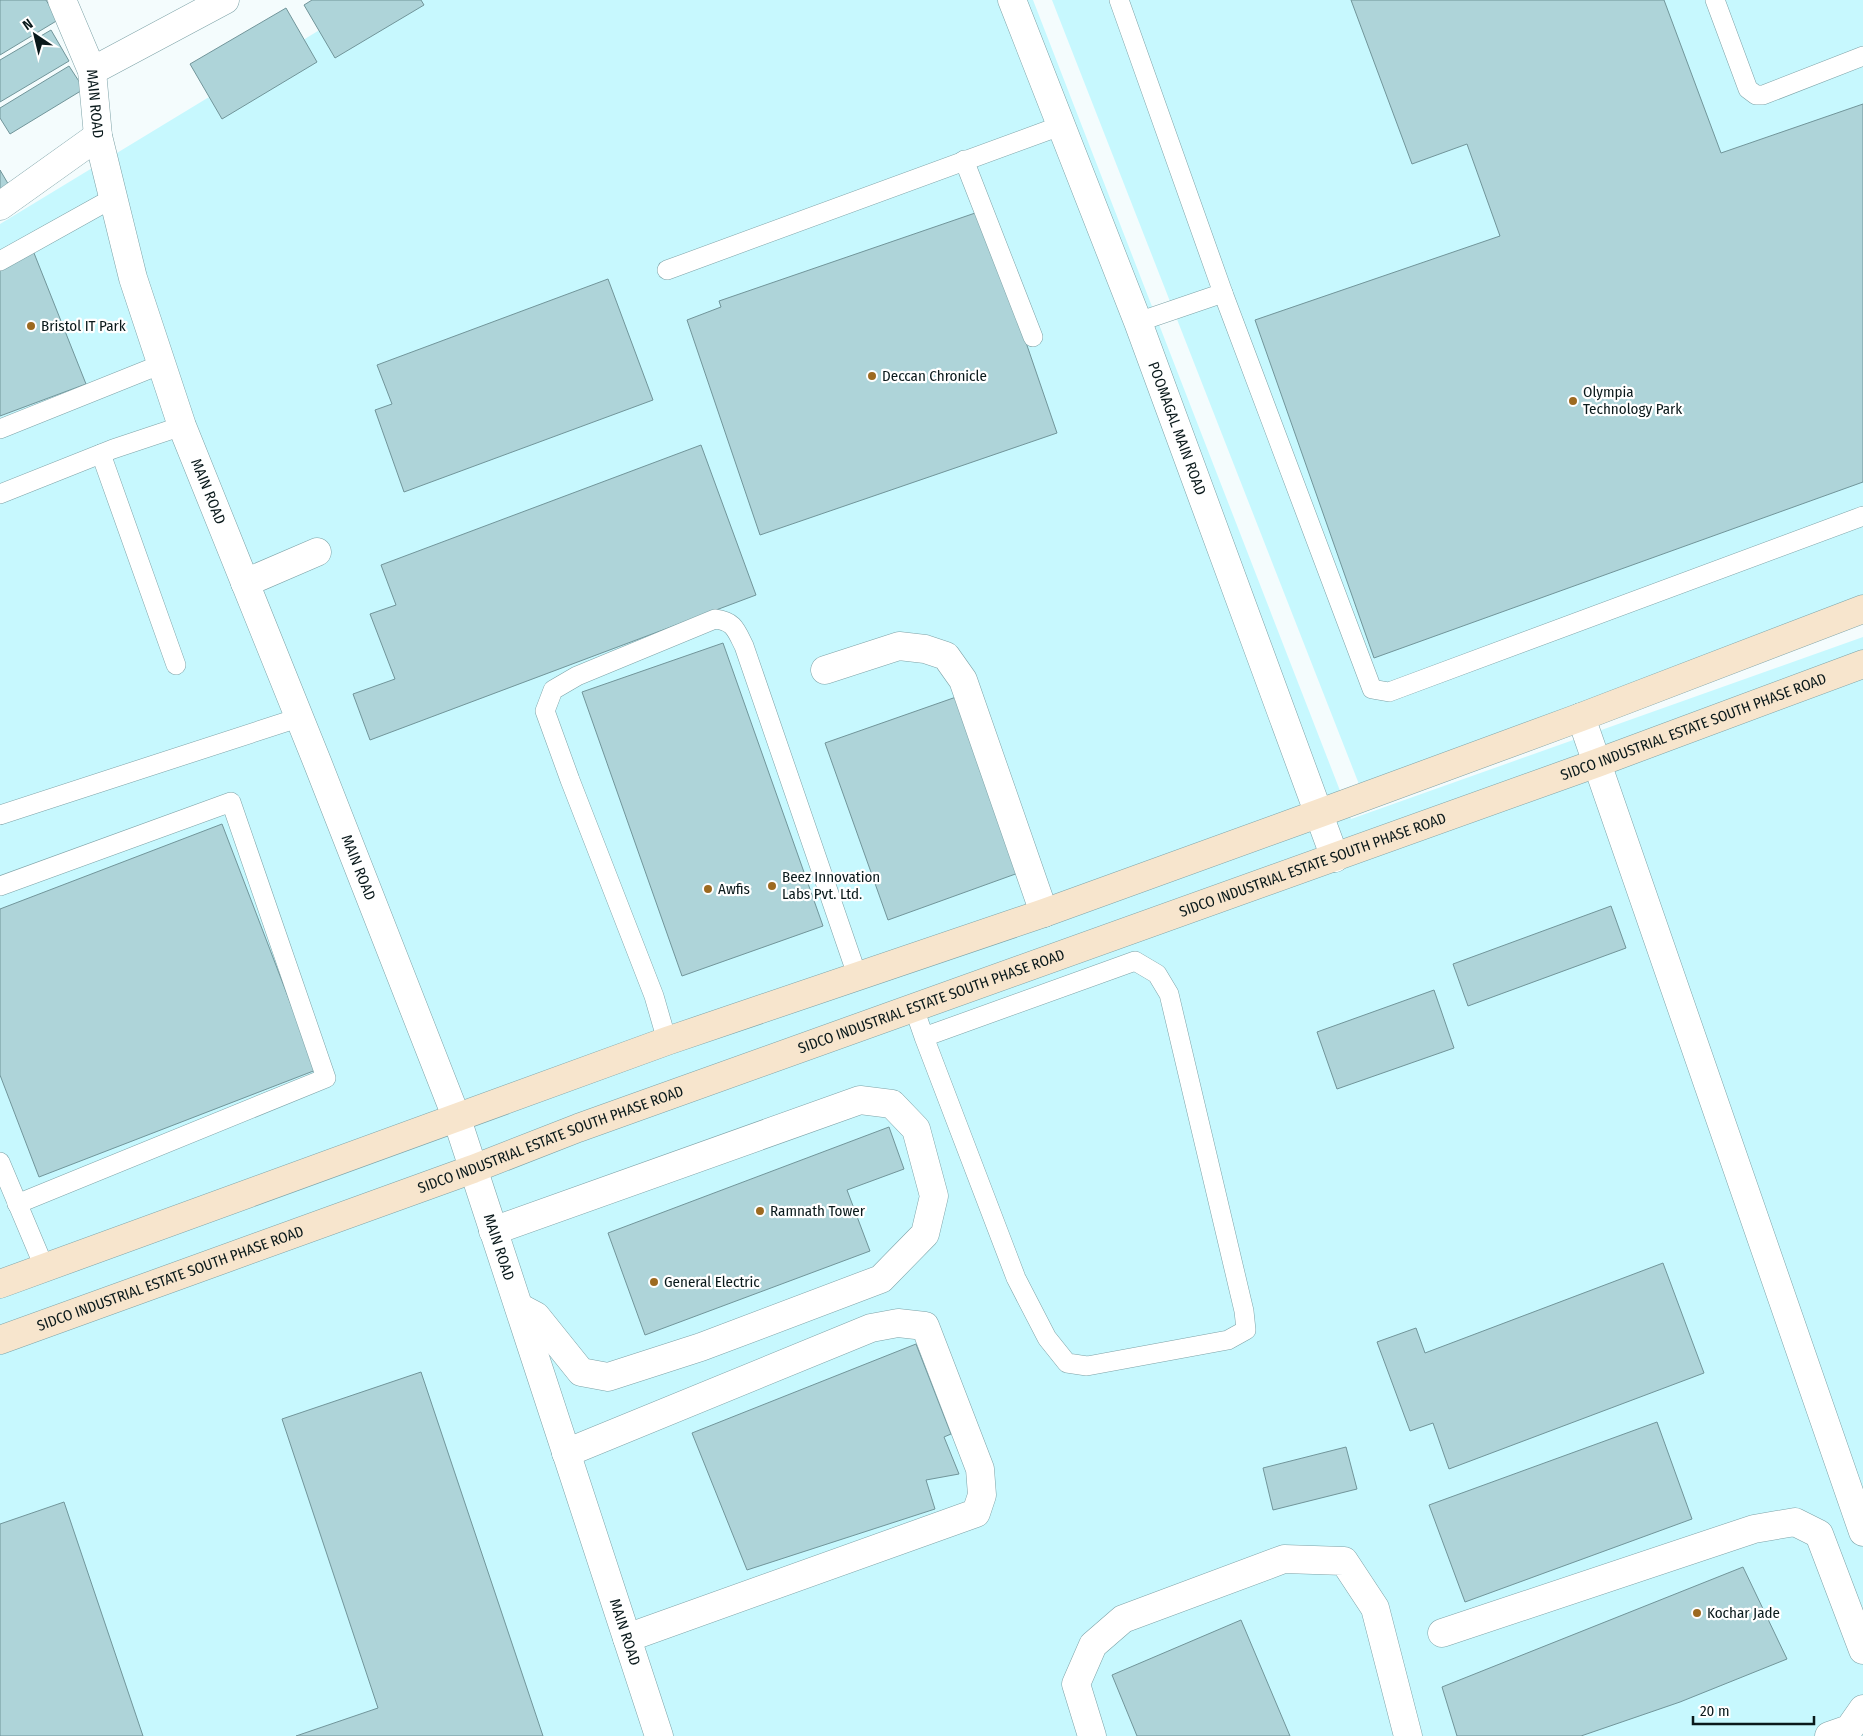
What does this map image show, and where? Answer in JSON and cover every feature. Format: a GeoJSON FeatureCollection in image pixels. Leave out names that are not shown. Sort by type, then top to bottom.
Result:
{"type":"FeatureCollection","features":[{"type":"Feature","properties":{"kind":"main road"},"geometry":{"type":"LineString","coordinates":[[0,1284],[667,1041],[1044,912],[1320,813],[1581,717],[1863,609]]}},
{"type":"Feature","properties":{"kind":"main road","name":"SIDCO INDUSTRIAL ESTATE SOUTH PHASE ROAD"},"geometry":{"type":"LineString","coordinates":[[0,1340],[473,1169],[587,1125],[1597,763],[1863,664]]}},
{"type":"Feature","properties":{"kind":"street","name":"MAIN ROAD"},"geometry":{"type":"LineString","coordinates":[[62,0],[92,71],[98,136],[133,278],[182,426],[318,764],[456,1119],[659,1736]]}},
{"type":"Feature","properties":{"kind":"street"},"geometry":{"type":"LineString","coordinates":[[92,71],[225,0]]}},
{"type":"Feature","properties":{"kind":"street","name":"POOMAGAL MAIN ROAD"},"geometry":{"type":"LineString","coordinates":[[1012,0],[1138,322],[1335,858]]}},
{"type":"Feature","properties":{"kind":"street"},"geometry":{"type":"LineString","coordinates":[[0,206],[98,136]]}},
{"type":"Feature","properties":{"kind":"street"},"geometry":{"type":"LineString","coordinates":[[245,583],[318,552]]}},
{"type":"Feature","properties":{"kind":"street"},"geometry":{"type":"LineString","coordinates":[[825,670],[899,646],[925,649],[946,656],[963,680],[1044,912]]}},
{"type":"Feature","properties":{"kind":"street"},"geometry":{"type":"LineString","coordinates":[[1581,717],[1863,1532]]}},
{"type":"Feature","properties":{"kind":"street"},"geometry":{"type":"LineString","coordinates":[[493,1231],[860,1100],[892,1104],[916,1129],[934,1196],[925,1234],[881,1279],[701,1347],[608,1377],[581,1372],[536,1316],[518,1306]]}},
{"type":"Feature","properties":{"kind":"street"},"geometry":{"type":"LineString","coordinates":[[566,1453],[871,1328],[898,1323],[925,1326],[980,1469],[982,1495],[976,1513],[627,1638]]}},
{"type":"Feature","properties":{"kind":"street"},"geometry":{"type":"LineString","coordinates":[[1442,1633],[1754,1529],[1795,1522],[1819,1534],[1863,1650]]}},
{"type":"Feature","properties":{"kind":"street"},"geometry":{"type":"LineString","coordinates":[[1092,1736],[1076,1684],[1093,1645],[1123,1619],[1284,1559],[1344,1562],[1375,1608],[1408,1736]]}},
{"type":"Feature","properties":{"kind":"street"},"geometry":{"type":"LineString","coordinates":[[1829,1736],[1849,1729],[1863,1709]]}},
{"type":"Feature","properties":{"kind":"lane"},"geometry":{"type":"LineString","coordinates":[[1119,0],[1223,293],[1372,689],[1389,692],[1863,516]]}},
{"type":"Feature","properties":{"kind":"lane"},"geometry":{"type":"LineString","coordinates":[[1715,0],[1748,89],[1756,95],[1863,56]]}},
{"type":"Feature","properties":{"kind":"lane"},"geometry":{"type":"LineString","coordinates":[[668,270],[1060,126]]}},
{"type":"Feature","properties":{"kind":"lane"},"geometry":{"type":"LineString","coordinates":[[964,160],[1032,337]]}},
{"type":"Feature","properties":{"kind":"lane"},"geometry":{"type":"LineString","coordinates":[[0,262],[113,198]]}},
{"type":"Feature","properties":{"kind":"lane"},"geometry":{"type":"LineString","coordinates":[[1138,322],[1223,293]]}},
{"type":"Feature","properties":{"kind":"lane"},"geometry":{"type":"LineString","coordinates":[[0,430],[162,364]]}},
{"type":"Feature","properties":{"kind":"lane"},"geometry":{"type":"LineString","coordinates":[[0,494],[102,454],[182,426]]}},
{"type":"Feature","properties":{"kind":"lane"},"geometry":{"type":"LineString","coordinates":[[102,454],[176,665]]}},
{"type":"Feature","properties":{"kind":"lane"},"geometry":{"type":"LineString","coordinates":[[667,1041],[654,996],[545,711],[554,690],[577,676],[715,619],[727,620],[736,630],[744,646],[857,976]]}},
{"type":"Feature","properties":{"kind":"lane"},"geometry":{"type":"LineString","coordinates":[[0,815],[298,718]]}},
{"type":"Feature","properties":{"kind":"lane"},"geometry":{"type":"LineString","coordinates":[[0,886],[231,802],[326,1078],[17,1204]]}},
{"type":"Feature","properties":{"kind":"lane"},"geometry":{"type":"LineString","coordinates":[[914,1008],[924,1036],[1016,1278],[1047,1338],[1067,1363],[1087,1366],[1228,1340],[1246,1330],[1244,1311],[1170,994],[1157,974],[1134,961],[924,1036]]}},
{"type":"Feature","properties":{"kind":"lane"},"geometry":{"type":"LineString","coordinates":[[0,1162],[45,1269]]}},
{"type":"Feature","properties":{"kind":"shaded area"},"geometry":{"type":"Polygon","coordinates":[[[369,0],[1033,0],[1351,819],[1863,637],[1863,1736],[0,1736],[0,224],[369,0]]]}},
{"type":"Feature","properties":{"kind":"shaded area"},"geometry":{"type":"Polygon","coordinates":[[[1052,0],[1863,0],[1863,617],[1364,797],[1052,0]]]}},
{"type":"Feature","properties":{"kind":"building"},"geometry":{"type":"Polygon","coordinates":[[[0,0],[46,0],[58,20],[0,55],[0,0]]]}},
{"type":"Feature","properties":{"kind":"building"},"geometry":{"type":"Polygon","coordinates":[[[312,0],[421,0],[424,5],[335,58],[304,5],[312,0]]]}},
{"type":"Feature","properties":{"kind":"building","name":"Olympia Technology Park"},"geometry":{"type":"Polygon","coordinates":[[[1351,0],[1664,0],[1721,153],[1863,104],[1863,482],[1374,658],[1255,320],[1500,236],[1467,144],[1412,164],[1351,0]]]}},
{"type":"Feature","properties":{"kind":"building"},"geometry":{"type":"Polygon","coordinates":[[[286,8],[317,62],[222,119],[190,64],[286,8]]]}},
{"type":"Feature","properties":{"kind":"building"},"geometry":{"type":"Polygon","coordinates":[[[51,30],[69,61],[0,102],[0,60],[51,30]]]}},
{"type":"Feature","properties":{"kind":"building"},"geometry":{"type":"Polygon","coordinates":[[[69,66],[84,89],[10,134],[0,118],[0,108],[69,66]]]}},
{"type":"Feature","properties":{"kind":"building"},"geometry":{"type":"Polygon","coordinates":[[[0,170],[10,187],[0,193],[0,170]]]}},
{"type":"Feature","properties":{"kind":"building","name":"Deccan Chronicle"},"geometry":{"type":"Polygon","coordinates":[[[981,211],[1057,433],[760,535],[687,320],[721,307],[719,301],[981,211]]]}},
{"type":"Feature","properties":{"kind":"building","name":"Bristol IT Park"},"geometry":{"type":"Polygon","coordinates":[[[32,248],[86,384],[0,416],[0,268],[32,248]]]}},
{"type":"Feature","properties":{"kind":"building"},"geometry":{"type":"Polygon","coordinates":[[[608,279],[653,400],[404,492],[375,410],[392,404],[377,365],[608,279]]]}},
{"type":"Feature","properties":{"kind":"building"},"geometry":{"type":"Polygon","coordinates":[[[701,445],[756,595],[370,740],[353,694],[395,679],[370,614],[396,605],[381,565],[701,445]]]}},
{"type":"Feature","properties":{"kind":"building"},"geometry":{"type":"Polygon","coordinates":[[[723,643],[823,926],[682,976],[582,692],[723,643]]]}},
{"type":"Feature","properties":{"kind":"building"},"geometry":{"type":"Polygon","coordinates":[[[959,696],[1021,872],[888,920],[825,743],[959,696]]]}},
{"type":"Feature","properties":{"kind":"building"},"geometry":{"type":"Polygon","coordinates":[[[222,824],[316,1070],[39,1177],[0,1075],[0,909],[222,824]]]}},
{"type":"Feature","properties":{"kind":"building"},"geometry":{"type":"Polygon","coordinates":[[[1611,906],[1626,948],[1468,1006],[1453,964],[1611,906]]]}},
{"type":"Feature","properties":{"kind":"building"},"geometry":{"type":"Polygon","coordinates":[[[1434,990],[1454,1048],[1337,1089],[1317,1032],[1434,990]]]}},
{"type":"Feature","properties":{"kind":"building","name":"Ramnath Tower"},"geometry":{"type":"Polygon","coordinates":[[[889,1127],[904,1169],[847,1190],[870,1251],[645,1335],[608,1233],[889,1127]]]}},
{"type":"Feature","properties":{"kind":"building"},"geometry":{"type":"Polygon","coordinates":[[[1663,1263],[1704,1373],[1449,1469],[1433,1423],[1410,1431],[1377,1342],[1416,1328],[1425,1353],[1663,1263]]]}},
{"type":"Feature","properties":{"kind":"building"},"geometry":{"type":"Polygon","coordinates":[[[916,1344],[951,1434],[944,1437],[959,1474],[926,1480],[935,1509],[747,1570],[692,1433],[916,1344]]]}},
{"type":"Feature","properties":{"kind":"building"},"geometry":{"type":"Polygon","coordinates":[[[421,1372],[543,1736],[296,1736],[378,1708],[282,1419],[421,1372]]]}},
{"type":"Feature","properties":{"kind":"building"},"geometry":{"type":"Polygon","coordinates":[[[1657,1422],[1692,1519],[1465,1602],[1429,1505],[1657,1422]]]}},
{"type":"Feature","properties":{"kind":"building"},"geometry":{"type":"Polygon","coordinates":[[[1346,1447],[1357,1489],[1273,1510],[1263,1468],[1346,1447]]]}},
{"type":"Feature","properties":{"kind":"building"},"geometry":{"type":"Polygon","coordinates":[[[64,1502],[143,1736],[0,1736],[0,1524],[64,1502]]]}},
{"type":"Feature","properties":{"kind":"building","name":"Kochar Jade"},"geometry":{"type":"Polygon","coordinates":[[[1743,1567],[1787,1659],[1680,1702],[1581,1736],[1457,1736],[1442,1687],[1743,1567]]]}},
{"type":"Feature","properties":{"kind":"building"},"geometry":{"type":"Polygon","coordinates":[[[1241,1620],[1290,1736],[1137,1736],[1112,1675],[1241,1620]]]}},
{"type":"Feature","properties":{"kind":"place","name":"Bristol IT Park"},"geometry":{"type":"Point","coordinates":[31,326]}},
{"type":"Feature","properties":{"kind":"place","name":"Deccan Chronicle"},"geometry":{"type":"Point","coordinates":[872,376]}},
{"type":"Feature","properties":{"kind":"place","name":"Olympia Technology Park"},"geometry":{"type":"Point","coordinates":[1573,401]}},
{"type":"Feature","properties":{"kind":"place","name":"Beez Innovation Labs Pvt. Ltd."},"geometry":{"type":"Point","coordinates":[772,886]}},
{"type":"Feature","properties":{"kind":"place","name":"Awfis"},"geometry":{"type":"Point","coordinates":[708,889]}},
{"type":"Feature","properties":{"kind":"place","name":"Ramnath Tower"},"geometry":{"type":"Point","coordinates":[760,1211]}},
{"type":"Feature","properties":{"kind":"place","name":"General Electric"},"geometry":{"type":"Point","coordinates":[654,1282]}},
{"type":"Feature","properties":{"kind":"place","name":"Kochar Jade"},"geometry":{"type":"Point","coordinates":[1697,1613]}}]}
